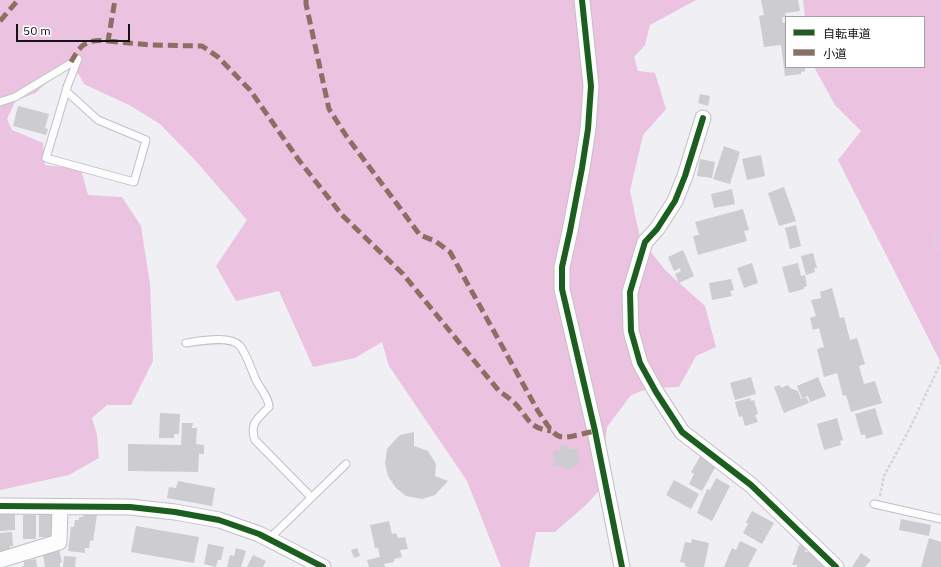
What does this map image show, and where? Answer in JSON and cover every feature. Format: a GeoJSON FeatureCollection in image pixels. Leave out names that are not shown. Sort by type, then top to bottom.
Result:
{"type":"FeatureCollection","features":[{"type":"Feature","properties":{"kind":"street"},"geometry":{"type":"LineString","coordinates":[[582,0],[591,86],[582,168],[562,267],[562,289],[595,431],[622,567]]}},
{"type":"Feature","properties":{"kind":"street"},"geometry":{"type":"LineString","coordinates":[[703,118],[686,176],[675,201],[657,229],[645,242],[630,292],[631,331],[640,363],[682,432],[751,485],[835,567]]}},
{"type":"Feature","properties":{"kind":"street"},"geometry":{"type":"LineString","coordinates":[[0,506],[60,508],[130,507],[175,512],[219,520],[269,539],[323,567]]}},
{"type":"Feature","properties":{"kind":"street"},"geometry":{"type":"LineString","coordinates":[[0,560],[59,542],[60,508]]}},
{"type":"Feature","properties":{"kind":"lane"},"geometry":{"type":"LineString","coordinates":[[0,102],[15,97],[78,59],[66,92],[46,158],[134,182],[146,140],[98,120],[66,92]]}},
{"type":"Feature","properties":{"kind":"lane"},"geometry":{"type":"LineString","coordinates":[[186,343],[224,339],[232,341],[240,346],[257,382],[269,402],[269,407],[253,423],[252,433],[255,440],[311,497]]}},
{"type":"Feature","properties":{"kind":"lane"},"geometry":{"type":"LineString","coordinates":[[269,539],[346,464]]}},
{"type":"Feature","properties":{"kind":"lane"},"geometry":{"type":"LineString","coordinates":[[876,505],[941,519]]}},
{"type":"Feature","properties":{"kind":"path"},"geometry":{"type":"LineString","coordinates":[[941,228],[934,235],[933,242],[941,254]]}},
{"type":"Feature","properties":{"kind":"path"},"geometry":{"type":"LineString","coordinates":[[876,505],[884,476],[910,428],[941,362]]}},
{"type":"Feature","properties":{"kind":"shaded area"},"geometry":{"type":"Polygon","coordinates":[[[0,0],[696,0],[650,25],[645,45],[634,57],[638,71],[655,73],[666,109],[643,135],[630,191],[640,238],[666,271],[705,306],[716,347],[696,356],[679,387],[650,388],[631,395],[607,427],[604,453],[610,478],[587,504],[555,532],[536,532],[529,567],[501,567],[467,481],[389,366],[382,342],[355,358],[313,367],[279,291],[236,301],[216,266],[247,220],[195,160],[160,124],[131,106],[84,84],[70,59],[36,93],[16,100],[7,119],[12,130],[43,143],[45,165],[81,169],[88,195],[122,197],[141,226],[150,284],[153,361],[131,405],[107,405],[92,418],[97,435],[99,458],[69,475],[0,490],[0,0]]]}},
{"type":"Feature","properties":{"kind":"shaded area"},"geometry":{"type":"Polygon","coordinates":[[[803,0],[941,0],[941,363],[838,160],[861,131],[835,105],[815,68],[925,68],[925,16],[805,16],[803,0]]]}},
{"type":"Feature","properties":{"kind":"building"},"geometry":{"type":"Polygon","coordinates":[[[761,0],[798,0],[800,11],[785,13],[785,17],[782,17],[783,23],[785,22],[785,68],[805,68],[805,71],[801,72],[801,74],[785,76],[781,45],[764,47],[759,16],[764,15],[761,0]]]}},
{"type":"Feature","properties":{"kind":"building"},"geometry":{"type":"Polygon","coordinates":[[[700,94],[710,96],[708,106],[698,103],[700,94]]]}},
{"type":"Feature","properties":{"kind":"building"},"geometry":{"type":"Polygon","coordinates":[[[18,106],[49,114],[45,128],[48,129],[46,135],[13,126],[18,106]]]}},
{"type":"Feature","properties":{"kind":"building"},"geometry":{"type":"Polygon","coordinates":[[[724,146],[740,152],[730,184],[713,179],[724,146]]]}},
{"type":"Feature","properties":{"kind":"building"},"geometry":{"type":"Polygon","coordinates":[[[761,155],[765,176],[747,180],[742,159],[761,155]]]}},
{"type":"Feature","properties":{"kind":"building"},"geometry":{"type":"Polygon","coordinates":[[[700,159],[715,162],[712,178],[697,176],[700,159]]]}},
{"type":"Feature","properties":{"kind":"building"},"geometry":{"type":"Polygon","coordinates":[[[784,187],[796,221],[779,226],[768,193],[784,187]]]}},
{"type":"Feature","properties":{"kind":"building"},"geometry":{"type":"Polygon","coordinates":[[[732,189],[735,204],[714,208],[711,194],[732,189]]]}},
{"type":"Feature","properties":{"kind":"building"},"geometry":{"type":"Polygon","coordinates":[[[743,209],[749,230],[744,231],[747,241],[698,255],[693,236],[699,235],[695,222],[743,209]]]}},
{"type":"Feature","properties":{"kind":"building"},"geometry":{"type":"Polygon","coordinates":[[[796,225],[801,246],[790,249],[785,228],[796,225]]]}},
{"type":"Feature","properties":{"kind":"building"},"geometry":{"type":"Polygon","coordinates":[[[683,250],[694,276],[679,283],[675,274],[681,271],[680,268],[674,271],[668,257],[683,250]]]}},
{"type":"Feature","properties":{"kind":"building"},"geometry":{"type":"Polygon","coordinates":[[[813,253],[817,268],[814,268],[815,272],[806,275],[801,256],[813,253]]]}},
{"type":"Feature","properties":{"kind":"building"},"geometry":{"type":"Polygon","coordinates":[[[752,263],[758,283],[744,288],[737,268],[752,263]]]}},
{"type":"Feature","properties":{"kind":"building"},"geometry":{"type":"Polygon","coordinates":[[[798,263],[801,276],[805,275],[807,286],[804,287],[804,289],[789,293],[782,267],[798,263]]]}},
{"type":"Feature","properties":{"kind":"building"},"geometry":{"type":"Polygon","coordinates":[[[731,279],[734,290],[730,291],[732,296],[712,300],[709,283],[731,279]]]}},
{"type":"Feature","properties":{"kind":"building"},"geometry":{"type":"Polygon","coordinates":[[[832,288],[840,318],[844,317],[850,340],[857,338],[865,364],[859,366],[864,384],[875,381],[882,403],[851,412],[846,395],[843,396],[837,373],[824,377],[817,349],[824,347],[819,328],[813,330],[810,318],[816,316],[811,300],[821,298],[820,292],[832,288]]]}},
{"type":"Feature","properties":{"kind":"building"},"geometry":{"type":"Polygon","coordinates":[[[751,377],[756,394],[735,400],[730,383],[751,377]]]}},
{"type":"Feature","properties":{"kind":"building"},"geometry":{"type":"Polygon","coordinates":[[[818,377],[826,396],[810,402],[808,396],[810,395],[802,398],[797,386],[818,377]]]}},
{"type":"Feature","properties":{"kind":"building"},"geometry":{"type":"Polygon","coordinates":[[[780,385],[781,388],[788,385],[790,388],[798,391],[801,399],[806,397],[809,403],[784,413],[774,387],[780,385]]]}},
{"type":"Feature","properties":{"kind":"building"},"geometry":{"type":"Polygon","coordinates":[[[750,398],[751,401],[754,400],[758,414],[755,415],[758,422],[745,426],[742,416],[739,417],[735,402],[750,398]]]}},
{"type":"Feature","properties":{"kind":"building"},"geometry":{"type":"Polygon","coordinates":[[[875,408],[883,434],[866,439],[865,434],[861,435],[855,414],[875,408]]]}},
{"type":"Feature","properties":{"kind":"building"},"geometry":{"type":"Polygon","coordinates":[[[160,413],[180,414],[179,434],[174,434],[174,438],[159,438],[160,413]]]}},
{"type":"Feature","properties":{"kind":"building"},"geometry":{"type":"Polygon","coordinates":[[[837,418],[843,440],[840,441],[841,445],[824,450],[817,424],[837,418]]]}},
{"type":"Feature","properties":{"kind":"building"},"geometry":{"type":"Polygon","coordinates":[[[182,423],[193,423],[192,428],[197,428],[196,444],[204,445],[204,454],[199,454],[198,472],[128,471],[128,444],[181,445],[182,423]]]}},
{"type":"Feature","properties":{"kind":"building"},"geometry":{"type":"Polygon","coordinates":[[[414,432],[414,446],[428,451],[436,464],[435,476],[448,481],[435,495],[422,499],[406,496],[396,488],[388,476],[385,463],[387,449],[396,439],[400,435],[414,432]]]}},
{"type":"Feature","properties":{"kind":"building"},"geometry":{"type":"Polygon","coordinates":[[[560,446],[568,446],[569,449],[578,449],[579,465],[571,466],[571,469],[563,469],[562,466],[554,466],[553,451],[560,450],[560,446]]]}},
{"type":"Feature","properties":{"kind":"building"},"geometry":{"type":"Polygon","coordinates":[[[701,455],[717,464],[702,491],[689,484],[694,474],[691,472],[701,455]]]}},
{"type":"Feature","properties":{"kind":"building"},"geometry":{"type":"Polygon","coordinates":[[[716,478],[730,486],[712,521],[697,513],[707,489],[710,490],[716,478]]]}},
{"type":"Feature","properties":{"kind":"building"},"geometry":{"type":"Polygon","coordinates":[[[674,480],[699,494],[691,509],[666,495],[674,480]]]}},
{"type":"Feature","properties":{"kind":"building"},"geometry":{"type":"Polygon","coordinates":[[[178,481],[215,488],[212,506],[167,498],[169,487],[176,488],[178,481]]]}},
{"type":"Feature","properties":{"kind":"building"},"geometry":{"type":"Polygon","coordinates":[[[39,511],[53,511],[53,537],[39,537],[39,511]]]}},
{"type":"Feature","properties":{"kind":"building"},"geometry":{"type":"Polygon","coordinates":[[[752,511],[774,523],[762,544],[743,533],[748,524],[746,522],[752,511]]]}},
{"type":"Feature","properties":{"kind":"building"},"geometry":{"type":"Polygon","coordinates":[[[15,513],[15,530],[0,531],[0,514],[15,513]]]}},
{"type":"Feature","properties":{"kind":"building"},"geometry":{"type":"Polygon","coordinates":[[[84,513],[97,515],[93,541],[90,540],[89,548],[85,548],[85,553],[68,551],[71,527],[74,527],[75,520],[79,520],[79,517],[83,517],[84,513]]]}},
{"type":"Feature","properties":{"kind":"building"},"geometry":{"type":"Polygon","coordinates":[[[23,515],[36,515],[36,539],[23,539],[23,515]]]}},
{"type":"Feature","properties":{"kind":"building"},"geometry":{"type":"Polygon","coordinates":[[[901,519],[931,525],[929,536],[899,530],[901,519]]]}},
{"type":"Feature","properties":{"kind":"building"},"geometry":{"type":"Polygon","coordinates":[[[389,521],[392,534],[396,533],[398,538],[405,537],[408,549],[400,550],[402,557],[394,559],[394,562],[384,564],[385,567],[369,567],[367,560],[380,557],[378,548],[375,548],[370,525],[389,521]]]}},
{"type":"Feature","properties":{"kind":"building"},"geometry":{"type":"Polygon","coordinates":[[[136,526],[199,537],[194,563],[131,552],[136,526]]]}},
{"type":"Feature","properties":{"kind":"building"},"geometry":{"type":"Polygon","coordinates":[[[12,532],[13,546],[10,546],[10,550],[0,551],[0,533],[12,532]]]}},
{"type":"Feature","properties":{"kind":"building"},"geometry":{"type":"Polygon","coordinates":[[[929,538],[941,542],[941,567],[921,567],[929,538]]]}},
{"type":"Feature","properties":{"kind":"building"},"geometry":{"type":"Polygon","coordinates":[[[692,539],[709,543],[704,567],[688,567],[685,566],[685,563],[680,562],[685,542],[691,543],[692,539]]]}},
{"type":"Feature","properties":{"kind":"building"},"geometry":{"type":"Polygon","coordinates":[[[740,541],[757,549],[748,567],[724,567],[732,548],[736,550],[740,541]]]}},
{"type":"Feature","properties":{"kind":"building"},"geometry":{"type":"Polygon","coordinates":[[[208,544],[224,547],[221,560],[218,560],[216,567],[204,564],[208,544]]]}},
{"type":"Feature","properties":{"kind":"building"},"geometry":{"type":"Polygon","coordinates":[[[799,545],[806,545],[805,552],[812,552],[816,560],[819,560],[824,567],[797,567],[797,565],[792,565],[799,545]]]}},
{"type":"Feature","properties":{"kind":"building"},"geometry":{"type":"Polygon","coordinates":[[[236,548],[246,551],[241,567],[227,567],[230,555],[234,556],[236,548]]]}},
{"type":"Feature","properties":{"kind":"building"},"geometry":{"type":"Polygon","coordinates":[[[357,548],[360,556],[354,558],[351,550],[357,548]]]}},
{"type":"Feature","properties":{"kind":"building"},"geometry":{"type":"Polygon","coordinates":[[[59,549],[62,562],[60,563],[60,567],[45,567],[43,554],[59,549]]]}},
{"type":"Feature","properties":{"kind":"building"},"geometry":{"type":"Polygon","coordinates":[[[861,553],[871,560],[865,567],[852,567],[861,553]]]}},
{"type":"Feature","properties":{"kind":"building"},"geometry":{"type":"Polygon","coordinates":[[[253,555],[266,561],[263,567],[247,567],[253,555]]]}},
{"type":"Feature","properties":{"kind":"building"},"geometry":{"type":"Polygon","coordinates":[[[64,556],[76,557],[75,567],[63,567],[64,556]]]}},
{"type":"Feature","properties":{"kind":"building"},"geometry":{"type":"Polygon","coordinates":[[[36,559],[37,567],[21,567],[24,566],[24,561],[36,559]]]}},
{"type":"Feature","properties":{"kind":"marked path"},"geometry":{"type":"LineString","coordinates":[[0,21],[18,0]]}},
{"type":"Feature","properties":{"kind":"marked path"},"geometry":{"type":"LineString","coordinates":[[71,62],[81,47],[85,44],[94,41],[108,41],[115,0]]}},
{"type":"Feature","properties":{"kind":"marked path"},"geometry":{"type":"LineString","coordinates":[[306,0],[329,109],[347,137],[420,235],[435,241],[450,252],[538,411],[551,430],[560,437],[573,436],[595,431]]}},
{"type":"Feature","properties":{"kind":"marked path"},"geometry":{"type":"LineString","coordinates":[[108,41],[150,45],[202,46],[218,57],[250,90],[298,159],[342,215],[403,274],[499,391],[515,403],[532,424],[544,430],[551,431]]}},
{"type":"Feature","properties":{"kind":"cycle path"},"geometry":{"type":"LineString","coordinates":[[582,0],[591,86],[588,129],[582,168],[562,267],[562,289],[595,431],[622,567]]}},
{"type":"Feature","properties":{"kind":"cycle path"},"geometry":{"type":"LineString","coordinates":[[703,118],[685,176],[675,201],[657,229],[645,242],[630,292],[631,331],[640,363],[656,392],[682,432],[751,485],[836,567]]}},
{"type":"Feature","properties":{"kind":"cycle path"},"geometry":{"type":"LineString","coordinates":[[0,506],[130,507],[175,512],[219,520],[259,534],[323,567]]}}]}
